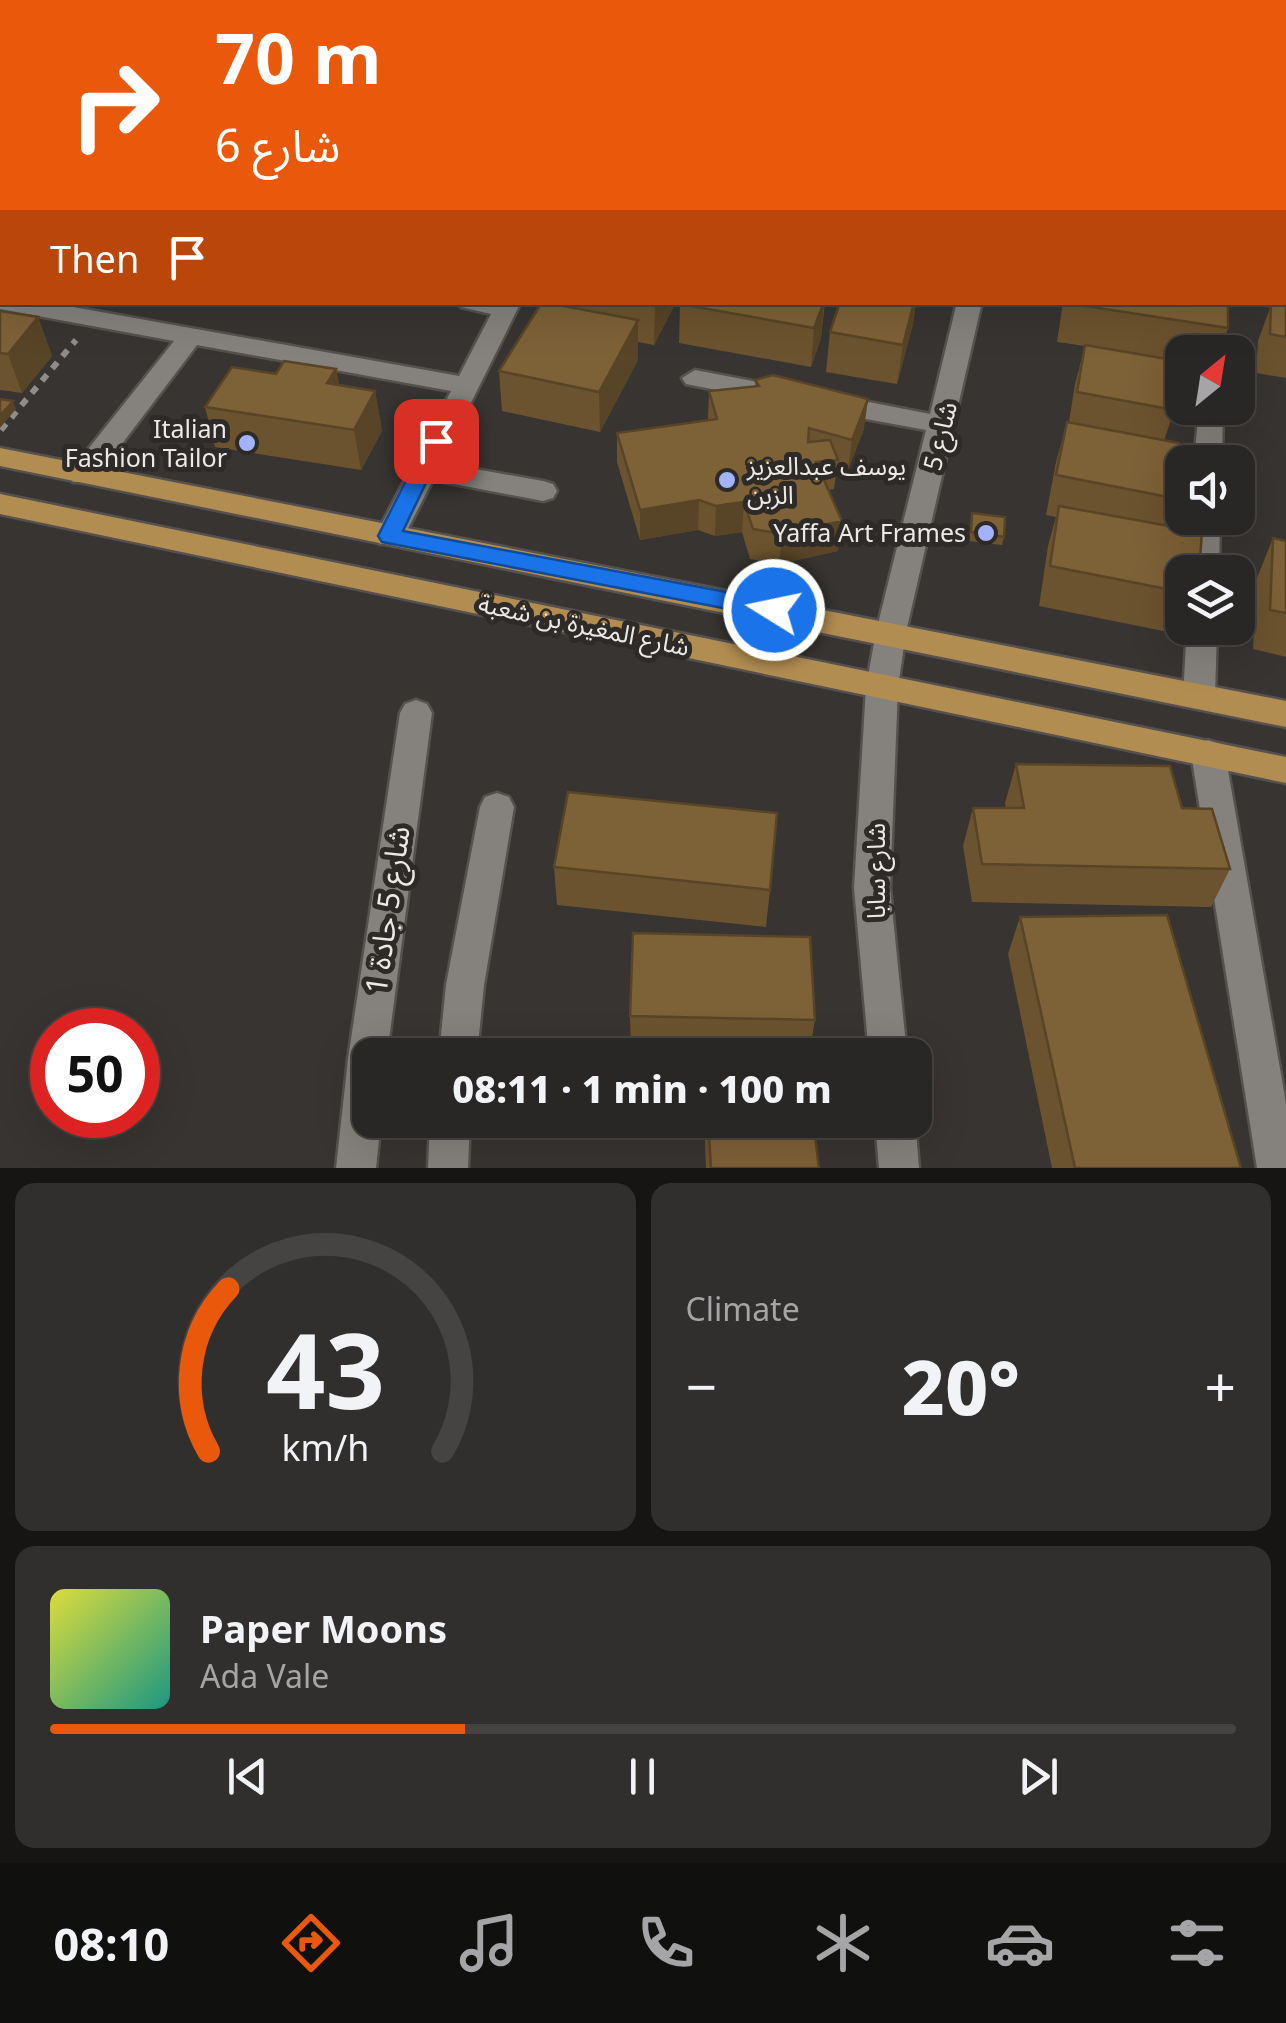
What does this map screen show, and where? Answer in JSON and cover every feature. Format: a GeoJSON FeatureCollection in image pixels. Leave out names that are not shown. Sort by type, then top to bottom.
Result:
{"type":"FeatureCollection","features":[{"type":"Feature","properties":{"kind":"main road","name":"شارع المغيرة بن شعبة"},"geometry":{"type":"LineString","coordinates":[[0,458],[891,632],[1286,714]]}},
{"type":"Feature","properties":{"kind":"main road","name":"شارع المغيرة بن شعبة"},"geometry":{"type":"LineString","coordinates":[[0,504],[1286,770]]}},
{"type":"Feature","properties":{"kind":"street"},"geometry":{"type":"LineString","coordinates":[[16,305],[465,385]]}},
{"type":"Feature","properties":{"kind":"street","name":"شارع 5"},"geometry":{"type":"LineString","coordinates":[[882,687],[891,632],[969,305]]}},
{"type":"Feature","properties":{"kind":"street"},"geometry":{"type":"LineString","coordinates":[[390,536],[507,306]]}},
{"type":"Feature","properties":{"kind":"street"},"geometry":{"type":"LineString","coordinates":[[83,475],[190,337]]}},
{"type":"Feature","properties":{"kind":"street"},"geometry":{"type":"LineString","coordinates":[[695,378],[943,425]]}},
{"type":"Feature","properties":{"kind":"street"},"geometry":{"type":"LineString","coordinates":[[422,469],[543,492]]}},
{"type":"Feature","properties":{"kind":"street"},"geometry":{"type":"LineString","coordinates":[[1199,696],[1201,645]]}},
{"type":"Feature","properties":{"kind":"street","name":"شارع سابا"},"geometry":{"type":"LineString","coordinates":[[882,687],[872,888],[886,1038]]}},
{"type":"Feature","properties":{"kind":"street","name":"شارع 5 جادة 1"},"geometry":{"type":"LineString","coordinates":[[356,1168],[416,713]]}},
{"type":"Feature","properties":{"kind":"street"},"geometry":{"type":"LineString","coordinates":[[1208,754],[1277,1168]]}},
{"type":"Feature","properties":{"kind":"street"},"geometry":{"type":"LineString","coordinates":[[460,1038],[497,807]]}},
{"type":"Feature","properties":{"kind":"street"},"geometry":{"type":"LineString","coordinates":[[448,1168],[449,1138]]}},
{"type":"Feature","properties":{"kind":"street"},"geometry":{"type":"LineString","coordinates":[[896,1138],[899,1168]]}},
{"type":"Feature","properties":{"kind":"path"},"geometry":{"type":"LineString","coordinates":[[0,430],[93,319]]}},
{"type":"Feature","properties":{"kind":"building"},"geometry":{"type":"Polygon","coordinates":[[[540,305],[638,320],[599,392],[499,371],[540,305]]]}},
{"type":"Feature","properties":{"kind":"building"},"geometry":{"type":"Polygon","coordinates":[[[686,305],[823,305],[814,328],[686,305]]]}},
{"type":"Feature","properties":{"kind":"building"},"geometry":{"type":"Polygon","coordinates":[[[839,305],[913,305],[903,345],[830,332],[839,305]]]}},
{"type":"Feature","properties":{"kind":"building"},"geometry":{"type":"Polygon","coordinates":[[[1079,305],[1228,305],[1228,328],[1079,305]]]}},
{"type":"Feature","properties":{"kind":"building"},"geometry":{"type":"Polygon","coordinates":[[[1271,305],[1286,305],[1286,337],[1270,334],[1271,305]]]}},
{"type":"Feature","properties":{"kind":"building"},"geometry":{"type":"Polygon","coordinates":[[[0,311],[38,317],[8,354],[0,353],[0,311]]]}},
{"type":"Feature","properties":{"kind":"building"},"geometry":{"type":"Polygon","coordinates":[[[1085,345],[1165,359],[1165,408],[1077,392],[1085,345]]]}},
{"type":"Feature","properties":{"kind":"building"},"geometry":{"type":"Polygon","coordinates":[[[284,361],[336,369],[327,383],[375,391],[354,430],[205,407],[232,367],[276,374],[284,361]]]}},
{"type":"Feature","properties":{"kind":"building","name":"يوسف عبدالعزيز الزبن"},"geometry":{"type":"Polygon","coordinates":[[[773,375],[868,399],[852,440],[809,428],[808,442],[830,440],[838,460],[816,462],[842,521],[782,534],[753,529],[744,502],[716,506],[699,500],[640,510],[617,433],[717,419],[709,391],[759,386],[755,380],[773,375]]]}},
{"type":"Feature","properties":{"kind":"building"},"geometry":{"type":"Polygon","coordinates":[[[0,399],[13,401],[0,416],[0,399]]]}},
{"type":"Feature","properties":{"kind":"building"},"geometry":{"type":"Polygon","coordinates":[[[1067,422],[1179,443],[1165,445],[1165,496],[1056,475],[1067,422]]]}},
{"type":"Feature","properties":{"kind":"building"},"geometry":{"type":"Polygon","coordinates":[[[1059,506],[1165,525],[1165,535],[1202,535],[1200,555],[1165,555],[1165,589],[1050,566],[1059,506]]]}},
{"type":"Feature","properties":{"kind":"building"},"geometry":{"type":"Polygon","coordinates":[[[972,513],[1005,517],[1004,537],[971,532],[972,513]]]}},
{"type":"Feature","properties":{"kind":"building"},"geometry":{"type":"Polygon","coordinates":[[[1273,538],[1286,541],[1286,613],[1270,610],[1273,538]]]}},
{"type":"Feature","properties":{"kind":"building"},"geometry":{"type":"Polygon","coordinates":[[[1016,764],[1170,766],[1182,808],[1212,809],[1230,869],[982,864],[973,808],[1024,808],[1016,764]]]}},
{"type":"Feature","properties":{"kind":"building"},"geometry":{"type":"Polygon","coordinates":[[[568,792],[777,813],[770,890],[554,867],[568,792]]]}},
{"type":"Feature","properties":{"kind":"building"},"geometry":{"type":"Polygon","coordinates":[[[1167,915],[1241,1168],[1075,1168],[1020,917],[1167,915]]]}},
{"type":"Feature","properties":{"kind":"building"},"geometry":{"type":"Polygon","coordinates":[[[633,933],[810,937],[815,1020],[630,1016],[633,933]]]}},
{"type":"Feature","properties":{"kind":"building"},"geometry":{"type":"Polygon","coordinates":[[[709,1138],[815,1138],[819,1168],[711,1168],[709,1138]]]}},
{"type":"Feature","properties":{"kind":"place","name":"Italian Fashion Tailor"},"geometry":{"type":"Point","coordinates":[247,443]}},
{"type":"Feature","properties":{"kind":"place","name":"يوسف عبدالعزيز الزبن"},"geometry":{"type":"Point","coordinates":[727,480]}},
{"type":"Feature","properties":{"kind":"place","name":"Yaffa Art Frames"},"geometry":{"type":"Point","coordinates":[986,533]}},
{"type":"Feature","properties":{"kind":"route"},"geometry":{"type":"LineString","coordinates":[[436,441],[390,536],[774,610]]}}]}
